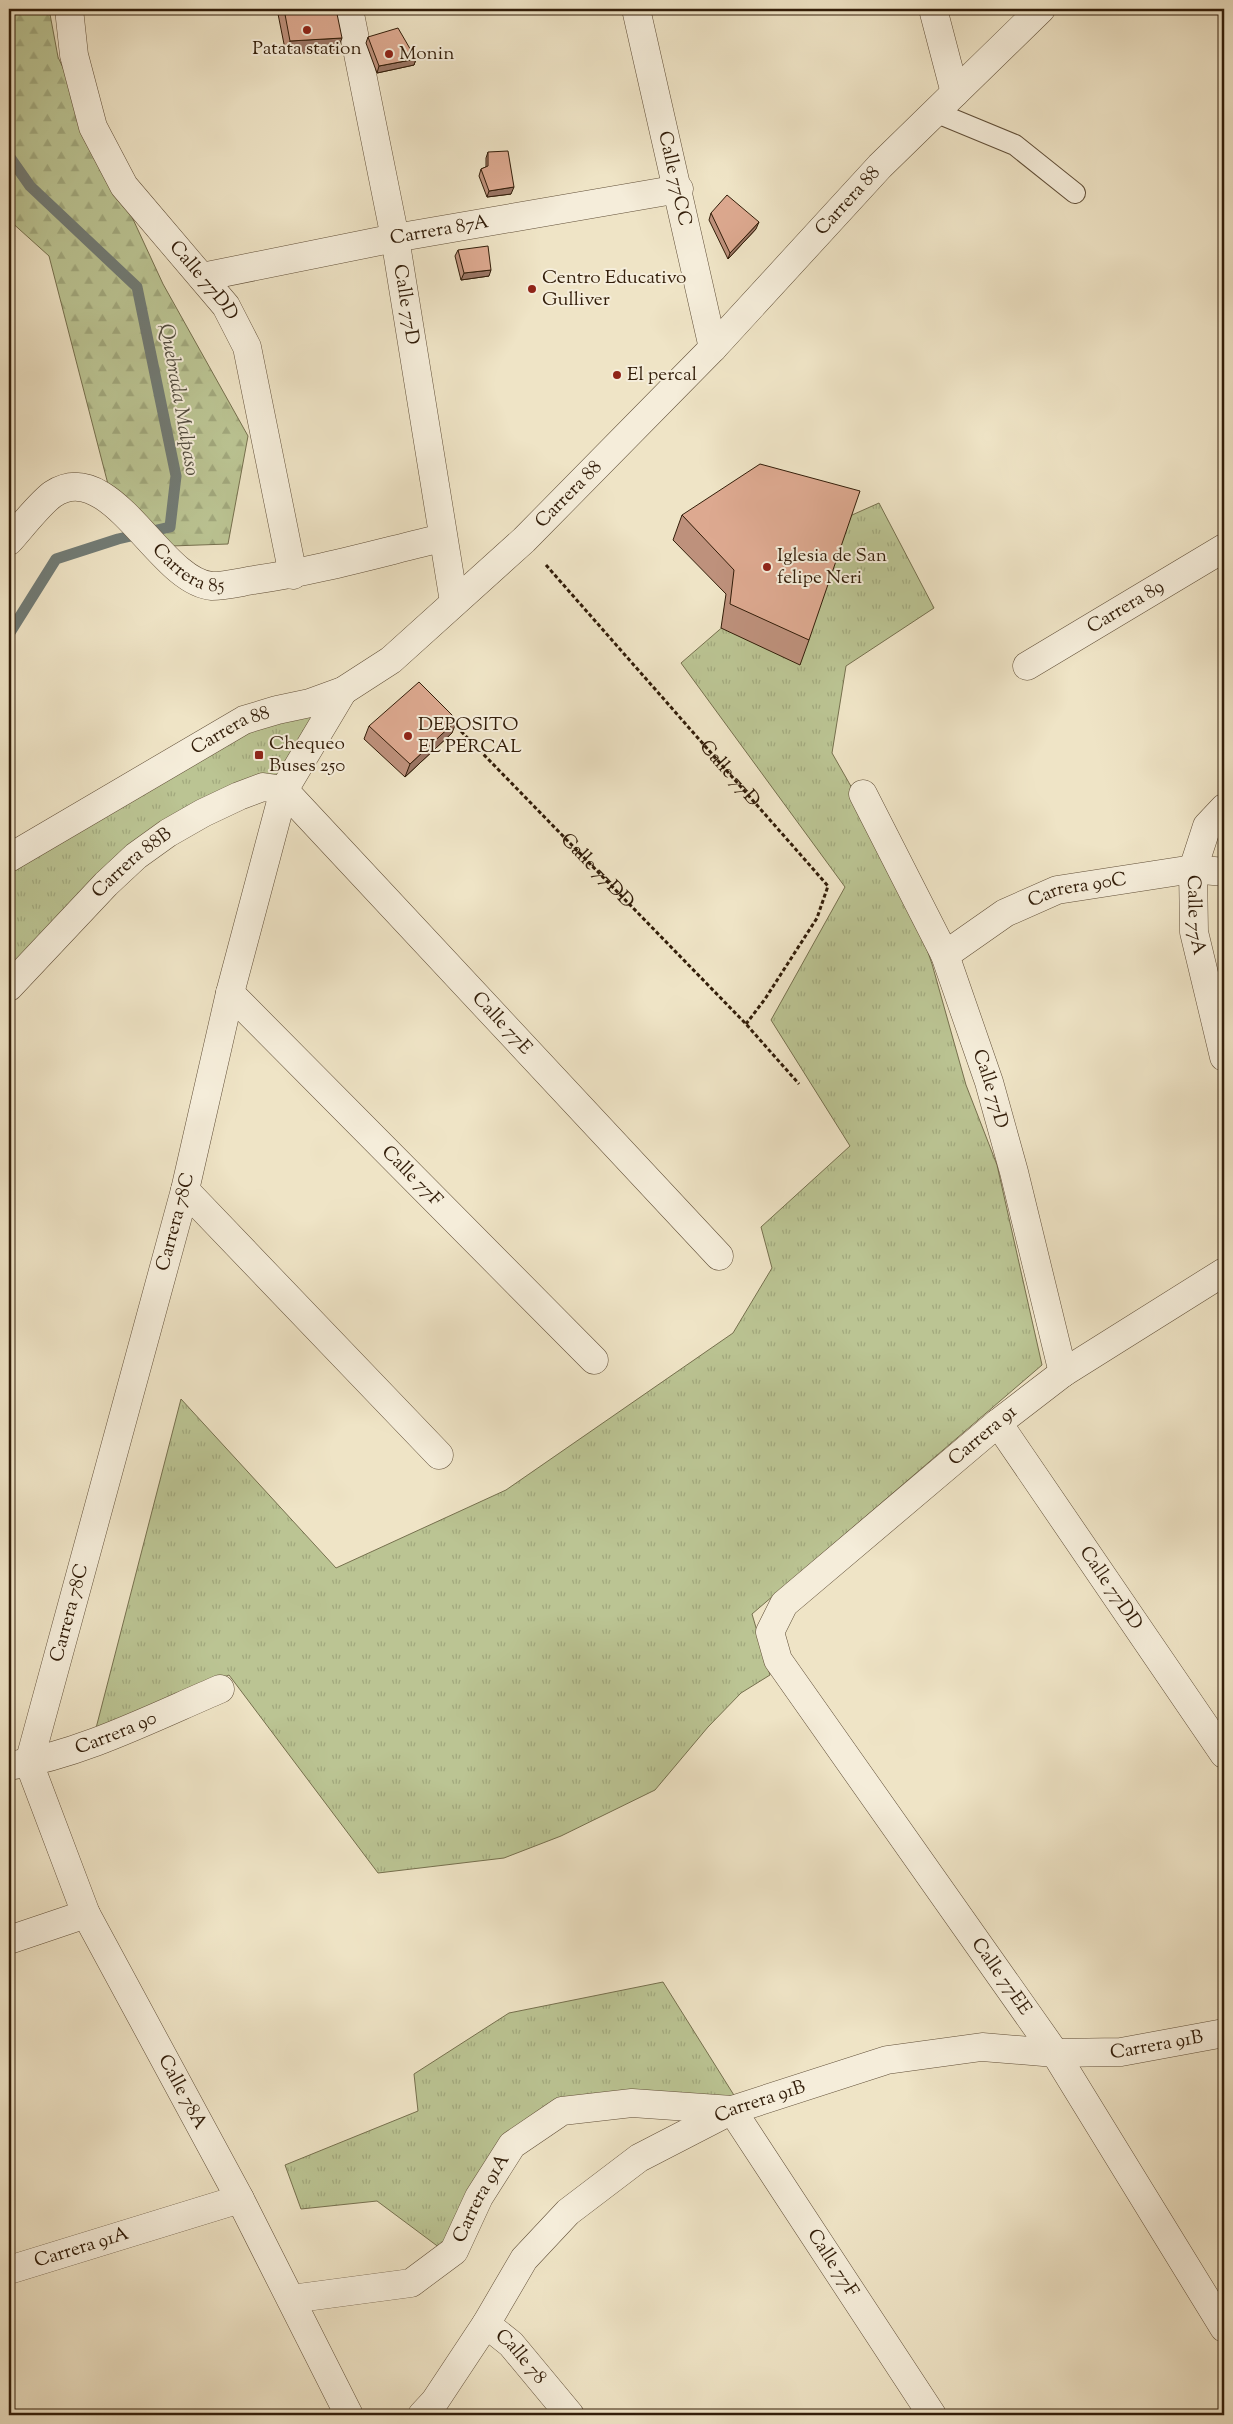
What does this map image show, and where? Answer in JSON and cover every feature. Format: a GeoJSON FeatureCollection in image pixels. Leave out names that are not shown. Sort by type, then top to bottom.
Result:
{"type":"FeatureCollection","features":[{"type":"Feature","properties":{"kind":"street","name":"Calle 77DD"},"geometry":{"type":"LineString","coordinates":[[69,9],[74,55],[93,127],[124,186],[226,306],[247,347],[293,574]]}},
{"type":"Feature","properties":{"kind":"street","name":"Calle 77D"},"geometry":{"type":"LineString","coordinates":[[349,9],[395,238],[442,538],[454,602]]}},
{"type":"Feature","properties":{"kind":"street","name":"Calle 77CC"},"geometry":{"type":"LineString","coordinates":[[636,9],[679,189],[713,348]]}},
{"type":"Feature","properties":{"kind":"street"},"geometry":{"type":"LineString","coordinates":[[933,9],[955,93]]}},
{"type":"Feature","properties":{"kind":"street","name":"Carrera 88"},"geometry":{"type":"LineString","coordinates":[[9,858],[216,734],[244,720],[276,710],[310,704],[343,691],[392,660],[524,540],[713,348],[880,166],[1041,9]]}},
{"type":"Feature","properties":{"kind":"street","name":"Carrera 87A"},"geometry":{"type":"LineString","coordinates":[[202,277],[395,238],[679,189]]}},
{"type":"Feature","properties":{"kind":"street","name":"Carrera 85"},"geometry":{"type":"LineString","coordinates":[[9,541],[52,494],[72,487],[92,490],[116,507],[189,577],[212,586],[293,574],[442,538]]}},
{"type":"Feature","properties":{"kind":"street","name":"Carrera 89"},"geometry":{"type":"LineString","coordinates":[[1027,666],[1224,548]]}},
{"type":"Feature","properties":{"kind":"street","name":"Carrera 78C"},"geometry":{"type":"LineString","coordinates":[[19,1764],[186,1190],[230,993],[284,790],[343,691]]}},
{"type":"Feature","properties":{"kind":"street","name":"Carrera 88B"},"geometry":{"type":"LineString","coordinates":[[9,987],[106,884],[144,850],[203,812],[239,796],[263,787],[284,790]]}},
{"type":"Feature","properties":{"kind":"street","name":"Calle 77E"},"geometry":{"type":"LineString","coordinates":[[284,790],[719,1256]]}},
{"type":"Feature","properties":{"kind":"street","name":"Calle 77D"},"geometry":{"type":"LineString","coordinates":[[863,794],[945,955],[989,1082],[1014,1172],[1063,1372]]}},
{"type":"Feature","properties":{"kind":"street","name":"Calle 77A"},"geometry":{"type":"LineString","coordinates":[[1224,808],[1207,826],[1193,869],[1194,932],[1224,1057]]}},
{"type":"Feature","properties":{"kind":"street","name":"Carrera 90C"},"geometry":{"type":"LineString","coordinates":[[945,955],[1005,913],[1057,890],[1193,869],[1224,872]]}},
{"type":"Feature","properties":{"kind":"street","name":"Calle 77F"},"geometry":{"type":"LineString","coordinates":[[230,993],[594,1360]]}},
{"type":"Feature","properties":{"kind":"street"},"geometry":{"type":"LineString","coordinates":[[186,1190],[439,1455]]}},
{"type":"Feature","properties":{"kind":"street","name":"Carrera 91"},"geometry":{"type":"LineString","coordinates":[[770,1632],[784,1604],[998,1423],[1063,1372],[1224,1272]]}},
{"type":"Feature","properties":{"kind":"street","name":"Calle 77DD"},"geometry":{"type":"LineString","coordinates":[[998,1423],[1224,1754]]}},
{"type":"Feature","properties":{"kind":"street","name":"Calle 77EE"},"geometry":{"type":"LineString","coordinates":[[770,1632],[778,1660],[1055,2053],[1224,2328]]}},
{"type":"Feature","properties":{"kind":"street","name":"Carrera 90"},"geometry":{"type":"LineString","coordinates":[[19,1764],[84,1745],[220,1689]]}},
{"type":"Feature","properties":{"kind":"street","name":"Calle 78A"},"geometry":{"type":"LineString","coordinates":[[19,1764],[86,1914],[240,2199],[349,2415]]}},
{"type":"Feature","properties":{"kind":"street"},"geometry":{"type":"LineString","coordinates":[[9,1940],[86,1914]]}},
{"type":"Feature","properties":{"kind":"street","name":"Carrera 91B"},"geometry":{"type":"LineString","coordinates":[[422,2415],[435,2401],[486,2324],[524,2259],[568,2212],[639,2158],[732,2110],[887,2060],[982,2047],[1055,2053],[1121,2052],[1224,2033]]}},
{"type":"Feature","properties":{"kind":"street","name":"Carrera 91A"},"geometry":{"type":"LineString","coordinates":[[291,2299],[411,2283],[454,2251],[479,2197],[512,2145],[562,2112],[632,2103],[732,2110]]}},
{"type":"Feature","properties":{"kind":"street","name":"Calle 77F"},"geometry":{"type":"LineString","coordinates":[[732,2110],[932,2415]]}},
{"type":"Feature","properties":{"kind":"street","name":"Carrera 91A"},"geometry":{"type":"LineString","coordinates":[[9,2270],[240,2199]]}},
{"type":"Feature","properties":{"kind":"street","name":"Calle 78"},"geometry":{"type":"LineString","coordinates":[[486,2324],[511,2344],[570,2415]]}},
{"type":"Feature","properties":{"kind":"lane"},"geometry":{"type":"LineString","coordinates":[[935,112],[1015,145],[1075,193]]}},
{"type":"Feature","properties":{"kind":"path","name":"Calle 77D"},"geometry":{"type":"LineString","coordinates":[[524,540],[828,886],[817,918],[765,1000],[746,1024]]}},
{"type":"Feature","properties":{"kind":"path","name":"Calle 77DD"},"geometry":{"type":"LineString","coordinates":[[447,717],[746,1024],[799,1084]]}},
{"type":"Feature","properties":{"kind":"green space"},"geometry":{"type":"Polygon","coordinates":[[[9,9],[49,9],[58,57],[163,284],[248,436],[228,544],[171,546],[110,492],[49,256],[9,220],[9,9]]]}},
{"type":"Feature","properties":{"kind":"green space"},"geometry":{"type":"Polygon","coordinates":[[[879,503],[934,608],[846,666],[832,753],[901,874],[932,964],[966,1085],[997,1165],[1042,1365],[752,1614],[770,1675],[741,1693],[708,1727],[655,1790],[561,1836],[504,1858],[378,1873],[229,1675],[95,1732],[181,1399],[336,1568],[506,1490],[733,1333],[772,1268],[761,1227],[850,1146],[771,1020],[845,887],[681,663],[852,515],[879,503]]]}},
{"type":"Feature","properties":{"kind":"green space"},"geometry":{"type":"Polygon","coordinates":[[[343,691],[284,790],[203,813],[9,987],[9,858],[216,734],[343,691]]]}},
{"type":"Feature","properties":{"kind":"green space"},"geometry":{"type":"Polygon","coordinates":[[[663,1982],[737,2100],[558,2101],[440,2248],[377,2201],[301,2209],[285,2165],[418,2111],[414,2074],[509,2013],[663,1982]]]}},
{"type":"Feature","properties":{"kind":"building","name":"Patata station"},"geometry":{"type":"Polygon","coordinates":[[[284,9],[336,9],[342,38],[290,41],[284,9]]]}},
{"type":"Feature","properties":{"kind":"building","name":"Monin"},"geometry":{"type":"Polygon","coordinates":[[[398,28],[416,59],[379,66],[368,37],[398,28]]]}},
{"type":"Feature","properties":{"kind":"building"},"geometry":{"type":"Polygon","coordinates":[[[508,151],[514,187],[489,191],[481,169],[488,166],[488,152],[508,151]]]}},
{"type":"Feature","properties":{"kind":"building"},"geometry":{"type":"Polygon","coordinates":[[[727,195],[759,222],[730,253],[711,213],[727,195]]]}},
{"type":"Feature","properties":{"kind":"building"},"geometry":{"type":"Polygon","coordinates":[[[488,246],[491,270],[464,273],[458,250],[488,246]]]}},
{"type":"Feature","properties":{"kind":"building","name":"Iglesia de San felipe Neri"},"geometry":{"type":"Polygon","coordinates":[[[760,464],[860,491],[809,640],[730,604],[734,570],[682,515],[760,464]]]}},
{"type":"Feature","properties":{"kind":"building","name":"DEPOSITO EL PERCAL"},"geometry":{"type":"Polygon","coordinates":[[[419,682],[457,720],[410,764],[369,726],[419,682]]]}},
{"type":"Feature","properties":{"kind":"waterway","name":"Quebrada Malpaso"},"geometry":{"type":"LineString","coordinates":[[9,156],[30,186],[137,287],[176,476],[170,527],[118,539],[56,559],[9,634]]}},
{"type":"Feature","properties":{"kind":"place","name":"Patata station"},"geometry":{"type":"Point","coordinates":[307,30]}},
{"type":"Feature","properties":{"kind":"place","name":"Monin"},"geometry":{"type":"Point","coordinates":[389,54]}},
{"type":"Feature","properties":{"kind":"place","name":"Centro Educativo Gulliver"},"geometry":{"type":"Point","coordinates":[532,289]}},
{"type":"Feature","properties":{"kind":"place","name":"El percal"},"geometry":{"type":"Point","coordinates":[617,375]}},
{"type":"Feature","properties":{"kind":"place","name":"Iglesia de San felipe Neri"},"geometry":{"type":"Point","coordinates":[767,567]}},
{"type":"Feature","properties":{"kind":"place","name":"DEPOSITO EL PERCAL"},"geometry":{"type":"Point","coordinates":[408,736]}},
{"type":"Feature","properties":{"kind":"place","name":"Chequeo Buses 250"},"geometry":{"type":"Point","coordinates":[259,755]}}]}
